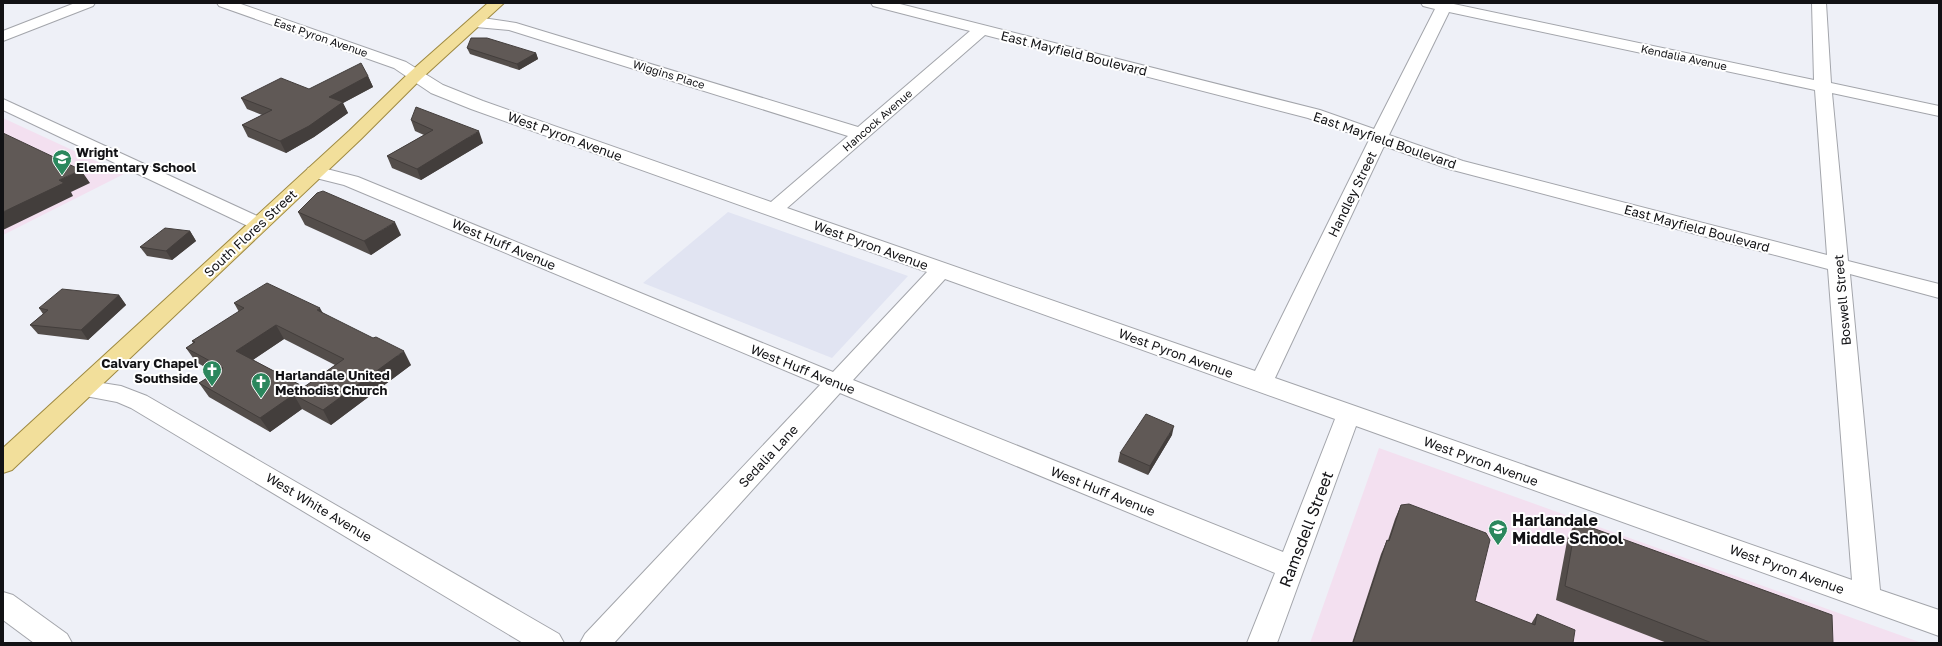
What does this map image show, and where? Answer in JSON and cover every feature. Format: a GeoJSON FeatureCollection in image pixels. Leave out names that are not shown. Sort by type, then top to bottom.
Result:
{"type":"FeatureCollection","features":[{"type":"Feature","properties":{"kind":"main road","name":"South Flores Street"},"geometry":{"type":"LineString","coordinates":[[3,463],[315,172],[416,75],[497,3]]}},
{"type":"Feature","properties":{"kind":"street"},"geometry":{"type":"LineString","coordinates":[[3,36],[88,3]]}},
{"type":"Feature","properties":{"kind":"street","name":"East Pyron Avenue"},"geometry":{"type":"LineString","coordinates":[[224,3],[400,65],[416,75]]}},
{"type":"Feature","properties":{"kind":"street","name":"East Mayfield Boulevard"},"geometry":{"type":"LineString","coordinates":[[878,3],[1314,114],[1426,157],[1939,291]]}},
{"type":"Feature","properties":{"kind":"street","name":"Boswell Street"},"geometry":{"type":"LineString","coordinates":[[1819,3],[1823,87],[1867,598]]}},
{"type":"Feature","properties":{"kind":"street","name":"Kendalia Avenue"},"geometry":{"type":"LineString","coordinates":[[1436,5],[1939,111]]}},
{"type":"Feature","properties":{"kind":"street","name":"Handley Street"},"geometry":{"type":"LineString","coordinates":[[1261,383],[1379,138],[1436,5]]}},
{"type":"Feature","properties":{"kind":"street","name":"Wiggins Place"},"geometry":{"type":"LineString","coordinates":[[476,22],[512,26],[861,134]]}},
{"type":"Feature","properties":{"kind":"street","name":"Hancock Avenue"},"geometry":{"type":"LineString","coordinates":[[773,210],[981,30]]}},
{"type":"Feature","properties":{"kind":"street","name":"West Pyron Avenue"},"geometry":{"type":"LineString","coordinates":[[416,75],[437,89],[477,105],[1939,623]]}},
{"type":"Feature","properties":{"kind":"street"},"geometry":{"type":"LineString","coordinates":[[3,104],[259,224]]}},
{"type":"Feature","properties":{"kind":"street","name":"West Huff Avenue"},"geometry":{"type":"LineString","coordinates":[[315,172],[351,181],[836,382],[1291,567]]}},
{"type":"Feature","properties":{"kind":"street","name":"Sedalia Lane"},"geometry":{"type":"LineString","coordinates":[[595,643],[941,270]]}},
{"type":"Feature","properties":{"kind":"street","name":"West White Avenue"},"geometry":{"type":"LineString","coordinates":[[83,388],[121,394],[139,402],[549,643]]}},
{"type":"Feature","properties":{"kind":"street","name":"Ramsdell Street"},"geometry":{"type":"LineString","coordinates":[[1262,643],[1349,414]]}},
{"type":"Feature","properties":{"kind":"street"},"geometry":{"type":"LineString","coordinates":[[3,604],[57,643]]}},
{"type":"Feature","properties":{"kind":"shaded area","name":"Wright Elementary School"},"geometry":{"type":"Polygon","coordinates":[[[3,118],[124,174],[3,235],[3,118]]]}},
{"type":"Feature","properties":{"kind":"shaded area"},"geometry":{"type":"Polygon","coordinates":[[[728,212],[908,276],[832,358],[643,283],[728,212]]]}},
{"type":"Feature","properties":{"kind":"shaded area","name":"Harlandale Middle School"},"geometry":{"type":"Polygon","coordinates":[[[1379,448],[1922,643],[1310,643],[1379,448]]]}},
{"type":"Feature","properties":{"kind":"building"},"geometry":{"type":"Polygon","coordinates":[[[471,38],[487,38],[536,53],[517,64],[467,48],[471,38]]]}},
{"type":"Feature","properties":{"kind":"building"},"geometry":{"type":"Polygon","coordinates":[[[361,63],[368,76],[329,97],[343,102],[309,126],[280,141],[242,125],[272,110],[241,98],[281,78],[309,89],[361,63]]]}},
{"type":"Feature","properties":{"kind":"building"},"geometry":{"type":"Polygon","coordinates":[[[416,107],[479,131],[417,169],[387,156],[433,130],[411,120],[416,107]]]}},
{"type":"Feature","properties":{"kind":"building"},"geometry":{"type":"Polygon","coordinates":[[[3,133],[81,170],[59,180],[64,183],[3,212],[3,133]]]}},
{"type":"Feature","properties":{"kind":"building"},"geometry":{"type":"Polygon","coordinates":[[[323,191],[395,222],[364,241],[298,212],[317,193],[323,191]]]}},
{"type":"Feature","properties":{"kind":"building"},"geometry":{"type":"Polygon","coordinates":[[[165,228],[190,231],[166,251],[140,247],[165,228]]]}},
{"type":"Feature","properties":{"kind":"building"},"geometry":{"type":"Polygon","coordinates":[[[267,283],[320,308],[317,310],[373,338],[376,337],[404,351],[323,410],[294,395],[296,393],[260,418],[199,383],[223,368],[186,348],[195,342],[192,341],[244,308],[234,303],[267,283]],[[276,325],[236,351],[304,387],[344,359],[276,325]]]}},
{"type":"Feature","properties":{"kind":"building"},"geometry":{"type":"Polygon","coordinates":[[[62,289],[119,295],[81,330],[30,325],[48,310],[39,308],[62,289]]]}},
{"type":"Feature","properties":{"kind":"building"},"geometry":{"type":"Polygon","coordinates":[[[1146,414],[1174,426],[1150,466],[1120,453],[1146,414]]]}},
{"type":"Feature","properties":{"kind":"building"},"geometry":{"type":"Polygon","coordinates":[[[1409,504],[1486,533],[1490,540],[1475,601],[1535,625],[1537,614],[1575,630],[1573,643],[1353,643],[1387,540],[1389,541],[1401,505],[1409,504]]]}},
{"type":"Feature","properties":{"kind":"building"},"geometry":{"type":"Polygon","coordinates":[[[1576,522],[1832,615],[1833,643],[1712,643],[1565,586],[1576,522]]]}},
{"type":"Feature","properties":{"kind":"place","name":"Wright Elementary School"},"geometry":{"type":"Point","coordinates":[62,176]}},
{"type":"Feature","properties":{"kind":"place","name":"Calvary Chapel Southside"},"geometry":{"type":"Point","coordinates":[212,387]}},
{"type":"Feature","properties":{"kind":"place","name":"Harlandale United Methodist Church"},"geometry":{"type":"Point","coordinates":[261,399]}},
{"type":"Feature","properties":{"kind":"place","name":"Harlandale Middle School"},"geometry":{"type":"Point","coordinates":[1498,546]}}]}
